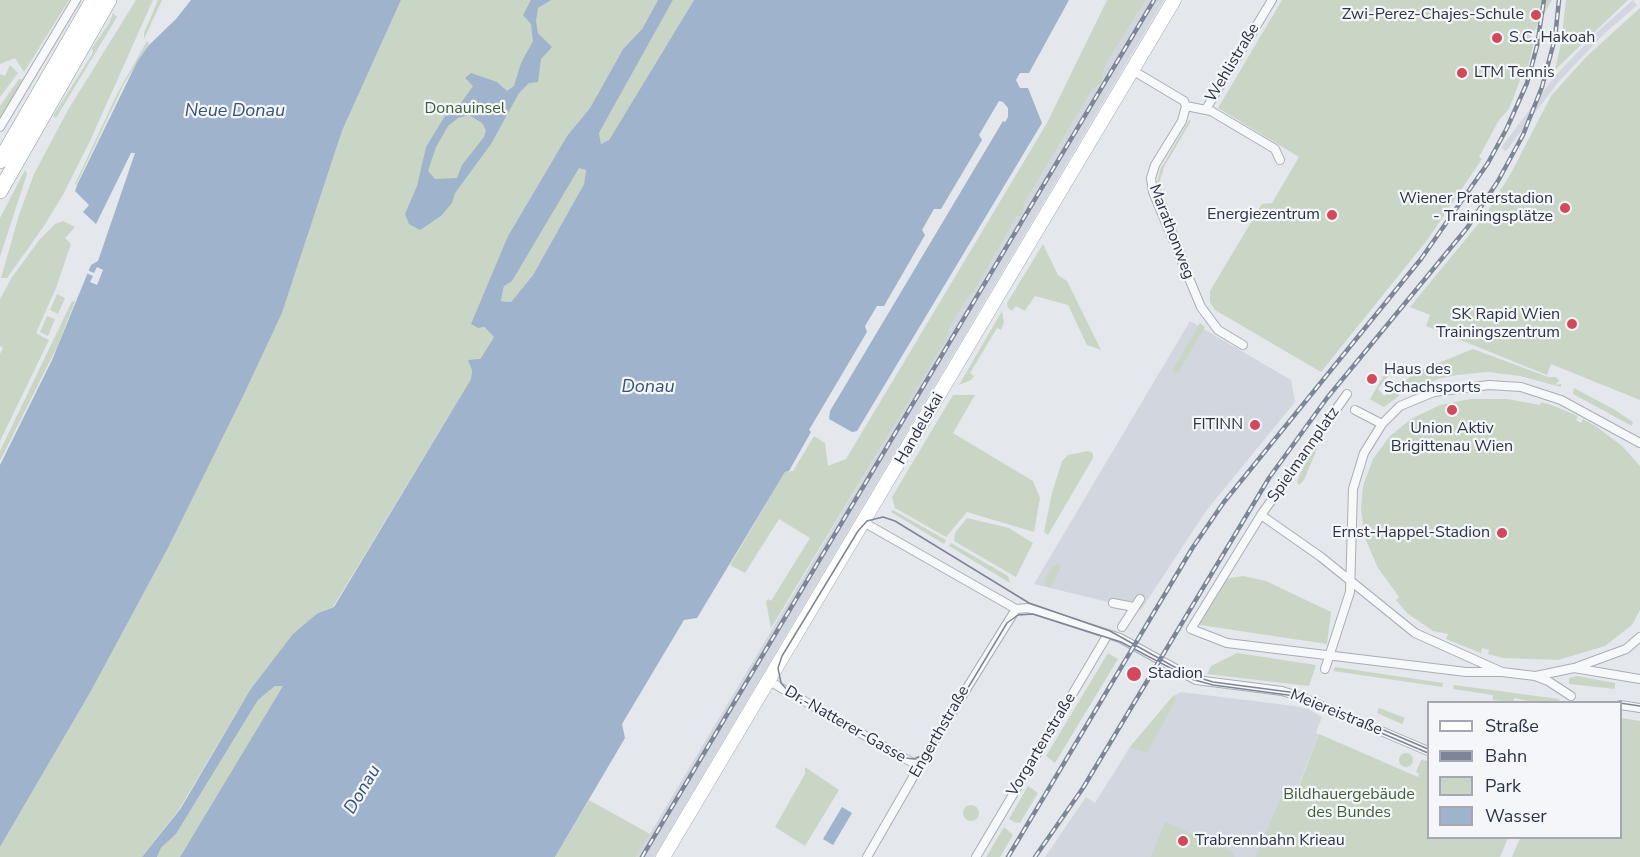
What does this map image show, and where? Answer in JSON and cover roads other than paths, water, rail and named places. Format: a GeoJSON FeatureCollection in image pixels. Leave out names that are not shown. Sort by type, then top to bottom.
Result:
{"type":"FeatureCollection","features":[{"type":"Feature","properties":{"kind":"highway"},"geometry":{"type":"LineString","coordinates":[[0,160],[93,0]]}},
{"type":"Feature","properties":{"kind":"highway"},"geometry":{"type":"LineString","coordinates":[[0,190],[109,0]]}},
{"type":"Feature","properties":{"kind":"main road","name":"Handelskai"},"geometry":{"type":"LineString","coordinates":[[663,857],[865,523],[1174,0]]}},
{"type":"Feature","properties":{"kind":"street"},"geometry":{"type":"LineString","coordinates":[[0,127],[76,0]]}},
{"type":"Feature","properties":{"kind":"street","name":"Wehlistraße"},"geometry":{"type":"LineString","coordinates":[[1272,0],[1206,109],[1275,148],[1280,160]]}},
{"type":"Feature","properties":{"kind":"street"},"geometry":{"type":"LineString","coordinates":[[1132,70],[1180,98],[1186,106],[1206,109]]}},
{"type":"Feature","properties":{"kind":"street","name":"Marathonweg"},"geometry":{"type":"LineString","coordinates":[[1186,106],[1182,121],[1155,165],[1151,178],[1153,192],[1200,306],[1218,330],[1243,345]]}},
{"type":"Feature","properties":{"kind":"street"},"geometry":{"type":"LineString","coordinates":[[1325,669],[1346,606],[1351,580],[1353,489],[1364,453],[1382,424],[1401,406],[1434,392],[1489,385],[1521,387],[1561,400],[1640,443]]}},
{"type":"Feature","properties":{"kind":"street","name":"Spielmannplatz"},"geometry":{"type":"LineString","coordinates":[[1329,657],[1227,643],[1191,629],[1224,572],[1347,394]]}},
{"type":"Feature","properties":{"kind":"street"},"geometry":{"type":"LineString","coordinates":[[1355,410],[1382,424]]}},
{"type":"Feature","properties":{"kind":"street"},"geometry":{"type":"LineString","coordinates":[[1262,515],[1351,580],[1415,633],[1502,672]]}},
{"type":"Feature","properties":{"kind":"street"},"geometry":{"type":"LineString","coordinates":[[865,523],[1016,609]]}},
{"type":"Feature","properties":{"kind":"street"},"geometry":{"type":"LineString","coordinates":[[1122,627],[1140,599]]}},
{"type":"Feature","properties":{"kind":"street"},"geometry":{"type":"LineString","coordinates":[[1113,603],[1134,607]]}},
{"type":"Feature","properties":{"kind":"street","name":"Meiereistraße"},"geometry":{"type":"LineString","coordinates":[[1016,609],[1028,608],[1108,634],[1196,680],[1291,693],[1427,751]]}},
{"type":"Feature","properties":{"kind":"street","name":"Engerthstraße"},"geometry":{"type":"LineString","coordinates":[[867,857],[1005,622],[1016,609]]}},
{"type":"Feature","properties":{"kind":"street","name":"Vorgartenstraße"},"geometry":{"type":"LineString","coordinates":[[976,857],[1108,634]]}},
{"type":"Feature","properties":{"kind":"street"},"geometry":{"type":"LineString","coordinates":[[1329,657],[1466,672],[1502,672],[1535,676],[1574,668],[1626,649],[1640,637]]}},
{"type":"Feature","properties":{"kind":"street"},"geometry":{"type":"LineString","coordinates":[[1574,668],[1640,679]]}},
{"type":"Feature","properties":{"kind":"street"},"geometry":{"type":"LineString","coordinates":[[1535,676],[1571,696]]}},
{"type":"Feature","properties":{"kind":"street","name":"Dr.-Natterer-Gasse"},"geometry":{"type":"LineString","coordinates":[[770,681],[920,767]]}},
{"type":"Feature","properties":{"kind":"street"},"geometry":{"type":"LineString","coordinates":[[1622,705],[1640,708]]}},
{"type":"Feature","properties":{"kind":"water","name":"Neue Donau"},"geometry":{"type":"Polygon","coordinates":[[[191,0],[401,0],[342,131],[282,313],[244,394],[168,548],[91,691],[0,847],[0,465],[52,360],[91,265],[98,261],[135,153],[131,153],[96,224],[83,212],[89,205],[75,191],[78,183],[137,62],[148,46],[176,19],[191,0]]]}},
{"type":"Feature","properties":{"kind":"water"},"geometry":{"type":"Polygon","coordinates":[[[531,0],[551,0],[538,8],[536,21],[538,33],[552,47],[541,59],[538,82],[529,83],[519,93],[491,144],[455,193],[452,203],[441,216],[420,230],[409,224],[405,214],[417,186],[426,147],[445,116],[456,110],[473,86],[465,78],[471,73],[497,82],[507,91],[514,86],[521,63],[533,41],[531,24],[523,15],[531,0]],[[469,115],[458,118],[448,126],[436,147],[428,171],[435,179],[457,178],[462,165],[484,137],[486,130],[482,123],[469,115]]]}},
{"type":"Feature","properties":{"kind":"water","name":"Donau"},"geometry":{"type":"Polygon","coordinates":[[[658,0],[673,0],[599,133],[601,144],[609,140],[694,0],[1069,0],[1029,73],[1020,73],[1016,80],[1020,88],[1028,88],[1042,123],[857,431],[852,432],[829,419],[830,411],[1003,121],[1005,122],[1008,117],[1008,108],[999,101],[979,135],[982,140],[941,209],[934,209],[922,230],[925,235],[884,306],[877,306],[865,326],[867,332],[809,430],[811,432],[789,471],[785,472],[697,618],[684,620],[622,724],[625,738],[555,857],[180,857],[283,686],[275,686],[258,700],[176,834],[161,848],[157,857],[142,857],[181,808],[250,690],[293,634],[318,613],[334,607],[471,379],[472,370],[468,360],[480,359],[494,337],[484,327],[478,328],[471,324],[508,236],[567,136],[590,108],[623,49],[642,29],[658,0]],[[579,168],[512,281],[504,286],[501,301],[511,302],[533,275],[584,184],[586,170],[579,168]]]}},
{"type":"Feature","properties":{"kind":"water"},"geometry":{"type":"Polygon","coordinates":[[[842,807],[852,813],[833,845],[823,839],[842,807]]]}},
{"type":"Feature","properties":{"kind":"tram line"},"geometry":{"type":"LineString","coordinates":[[1427,749],[1297,693],[1213,682],[1187,674],[1110,631],[1029,603],[895,521],[883,517],[867,521],[858,531],[782,656],[778,668],[781,683],[790,693],[898,757],[914,759],[925,754],[933,746],[1007,623],[1018,615],[1033,614],[1121,642],[1191,679],[1213,685],[1295,696],[1427,753]]}},
{"type":"Feature","properties":{"kind":"tram line"},"geometry":{"type":"LineString","coordinates":[[1622,703],[1640,706]]}},
{"type":"Feature","properties":{"kind":"railway"},"geometry":{"type":"LineString","coordinates":[[642,857],[1154,0]]}},
{"type":"Feature","properties":{"kind":"railway"},"geometry":{"type":"LineString","coordinates":[[1008,857],[1193,547],[1224,502],[1421,259],[1488,163],[1527,83],[1537,46],[1544,0]]}},
{"type":"Feature","properties":{"kind":"railway"},"geometry":{"type":"LineString","coordinates":[[1035,857],[1083,788],[1269,478],[1327,398],[1467,228],[1498,181],[1523,135],[1542,87],[1555,38],[1559,0]]}},
{"type":"Feature","properties":{"kind":"place","name":"Zwi-Perez-Chajes-Schule"},"geometry":{"type":"Point","coordinates":[1536,15]}},
{"type":"Feature","properties":{"kind":"place","name":"S.C. Hakoah"},"geometry":{"type":"Point","coordinates":[1497,38]}},
{"type":"Feature","properties":{"kind":"place","name":"LTM Tennis"},"geometry":{"type":"Point","coordinates":[1462,73]}},
{"type":"Feature","properties":{"kind":"place","name":"Wiener Praterstadion - Trainingsplätze"},"geometry":{"type":"Point","coordinates":[1565,208]}},
{"type":"Feature","properties":{"kind":"place","name":"Energiezentrum"},"geometry":{"type":"Point","coordinates":[1332,215]}},
{"type":"Feature","properties":{"kind":"place","name":"SK Rapid Wien Trainingszentrum"},"geometry":{"type":"Point","coordinates":[1572,324]}},
{"type":"Feature","properties":{"kind":"place","name":"Haus des Schachsports"},"geometry":{"type":"Point","coordinates":[1372,379]}},
{"type":"Feature","properties":{"kind":"place","name":"Union Aktiv Brigittenau Wien"},"geometry":{"type":"Point","coordinates":[1452,410]}},
{"type":"Feature","properties":{"kind":"place","name":"FITINN"},"geometry":{"type":"Point","coordinates":[1255,425]}},
{"type":"Feature","properties":{"kind":"place","name":"Ernst-Happel-Stadion"},"geometry":{"type":"Point","coordinates":[1502,533]}},
{"type":"Feature","properties":{"kind":"place","name":"Stadion"},"geometry":{"type":"Point","coordinates":[1134,674]}},
{"type":"Feature","properties":{"kind":"place","name":"Trabrennbahn Krieau"},"geometry":{"type":"Point","coordinates":[1183,841]}},
{"type":"Feature","properties":{"kind":"park label","name":"Donauinsel"},"geometry":{"type":"Point","coordinates":[465,109]}},
{"type":"Feature","properties":{"kind":"park label","name":"Bildhauergebäude des Bundes"},"geometry":{"type":"Point","coordinates":[1349,804]}}]}
